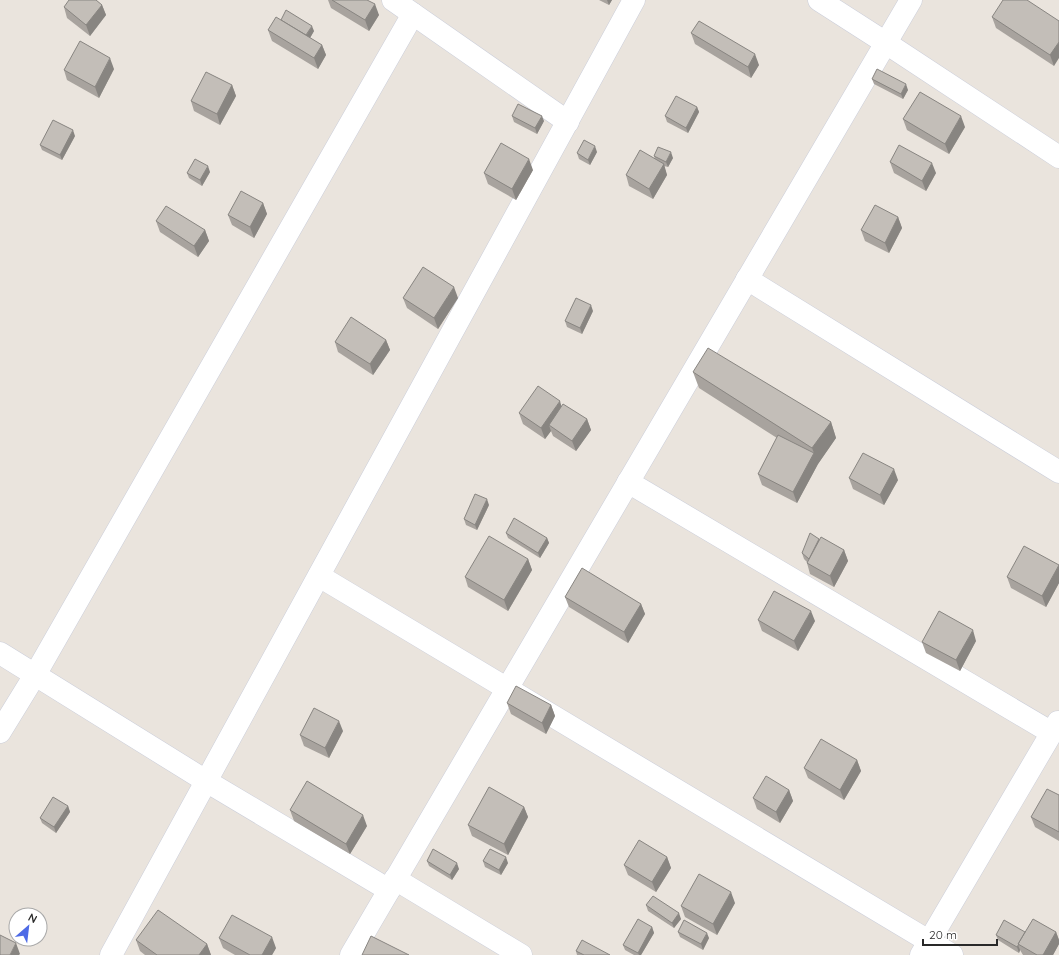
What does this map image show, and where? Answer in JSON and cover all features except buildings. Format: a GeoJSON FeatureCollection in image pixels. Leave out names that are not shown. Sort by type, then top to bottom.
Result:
{"type":"FeatureCollection","features":[{"type":"Feature","properties":{"kind":"street"},"geometry":{"type":"LineString","coordinates":[[393,0],[568,122]]}},
{"type":"Feature","properties":{"kind":"street"},"geometry":{"type":"LineString","coordinates":[[111,955],[634,0]]}},
{"type":"Feature","properties":{"kind":"street"},"geometry":{"type":"LineString","coordinates":[[819,0],[1059,157]]}},
{"type":"Feature","properties":{"kind":"street"},"geometry":{"type":"LineString","coordinates":[[350,955],[911,0]]}},
{"type":"Feature","properties":{"kind":"street"},"geometry":{"type":"LineString","coordinates":[[0,732],[35,675],[413,14]]}},
{"type":"Feature","properties":{"kind":"street"},"geometry":{"type":"LineString","coordinates":[[747,279],[1059,472]]}},
{"type":"Feature","properties":{"kind":"street"},"geometry":{"type":"LineString","coordinates":[[628,482],[1055,727],[925,948]]}},
{"type":"Feature","properties":{"kind":"street"},"geometry":{"type":"LineString","coordinates":[[319,576],[507,688],[925,948],[952,955]]}},
{"type":"Feature","properties":{"kind":"street"},"geometry":{"type":"LineString","coordinates":[[0,653],[206,781],[521,955]]}}]}
